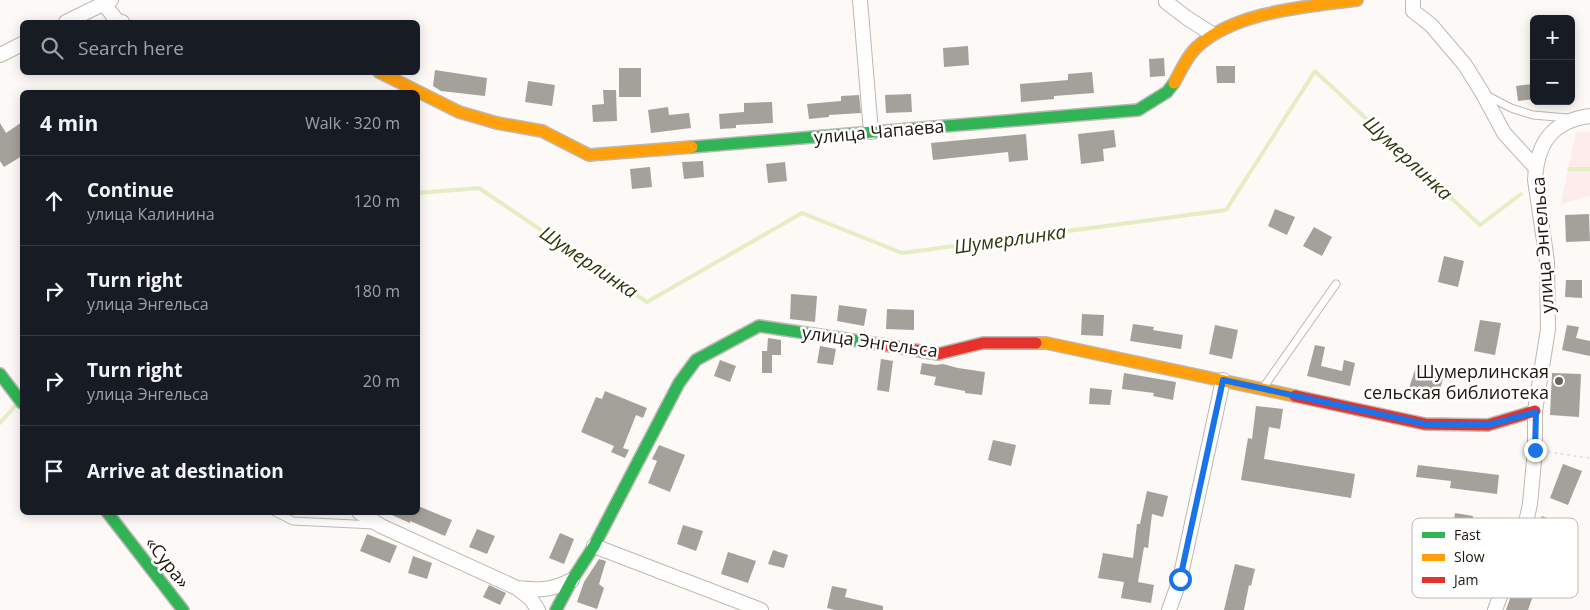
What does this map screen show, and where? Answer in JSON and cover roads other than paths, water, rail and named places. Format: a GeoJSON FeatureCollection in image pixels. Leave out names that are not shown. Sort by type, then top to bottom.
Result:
{"type":"FeatureCollection","features":[{"type":"Feature","properties":{"kind":"street"},"geometry":{"type":"LineString","coordinates":[[860,0],[871,132]]}},
{"type":"Feature","properties":{"kind":"street"},"geometry":{"type":"LineString","coordinates":[[1166,0],[1166,2],[1187,18],[1212,34]]}},
{"type":"Feature","properties":{"kind":"street","name":"улица Чапаева"},"geometry":{"type":"LineString","coordinates":[[420,92],[459,112],[497,123],[542,130],[589,155],[1138,110],[1169,90],[1196,47],[1212,34],[1238,23],[1277,12],[1357,0]]}},
{"type":"Feature","properties":{"kind":"street"},"geometry":{"type":"LineString","coordinates":[[1413,0],[1413,11],[1431,26],[1465,65],[1504,133],[1536,168]]}},
{"type":"Feature","properties":{"kind":"street"},"geometry":{"type":"LineString","coordinates":[[70,20],[108,2],[117,20]]}},
{"type":"Feature","properties":{"kind":"street"},"geometry":{"type":"LineString","coordinates":[[0,55],[20,45]]}},
{"type":"Feature","properties":{"kind":"street","name":"улица Чапаева"},"geometry":{"type":"LineString","coordinates":[[385,75],[415,90]]}},
{"type":"Feature","properties":{"kind":"street"},"geometry":{"type":"LineString","coordinates":[[1575,118],[1590,116]]}},
{"type":"Feature","properties":{"kind":"street","name":"улица Энгельса"},"geometry":{"type":"LineString","coordinates":[[1526,518],[1530,504],[1535,450],[1536,412],[1548,329],[1547,261],[1535,180],[1536,168],[1540,150],[1549,134],[1575,118]]}},
{"type":"Feature","properties":{"kind":"street","name":"улица Энгельса"},"geometry":{"type":"LineString","coordinates":[[556,610],[572,580],[594,546],[679,383],[696,360],[759,326],[938,354],[983,343],[1046,343],[1425,424],[1488,425],[1536,412]]}},
{"type":"Feature","properties":{"kind":"street"},"geometry":{"type":"LineString","coordinates":[[2,377],[20,400]]}},
{"type":"Feature","properties":{"kind":"street"},"geometry":{"type":"LineString","coordinates":[[1169,610],[1180,579],[1223,380]]}},
{"type":"Feature","properties":{"kind":"street","name":"«Сура»"},"geometry":{"type":"LineString","coordinates":[[109,515],[183,610]]}},
{"type":"Feature","properties":{"kind":"street"},"geometry":{"type":"LineString","coordinates":[[364,515],[382,526],[517,588],[531,599],[538,610]]}},
{"type":"Feature","properties":{"kind":"street"},"geometry":{"type":"LineString","coordinates":[[594,546],[762,610]]}},
{"type":"Feature","properties":{"kind":"street"},"geometry":{"type":"LineString","coordinates":[[517,588],[539,590],[555,588],[572,580]]}},
{"type":"Feature","properties":{"kind":"street","name":"улица Энгельса"},"geometry":{"type":"LineString","coordinates":[[1495,610],[1499,598]]}},
{"type":"Feature","properties":{"kind":"lane"},"geometry":{"type":"LineString","coordinates":[[1483,94],[1511,108],[1533,115],[1575,118]]}},
{"type":"Feature","properties":{"kind":"lane"},"geometry":{"type":"LineString","coordinates":[[1263,388],[1336,284]]}},
{"type":"Feature","properties":{"kind":"lane"},"geometry":{"type":"LineString","coordinates":[[281,515],[293,521],[382,526]]}},
{"type":"Feature","properties":{"kind":"waterway","name":"Шумерлинка"},"geometry":{"type":"LineString","coordinates":[[420,193],[479,188],[647,302],[802,213],[902,253],[1226,210],[1315,71],[1480,225],[1521,194]]}},
{"type":"Feature","properties":{"kind":"waterway","name":"Шумерлинка"},"geometry":{"type":"LineString","coordinates":[[1569,169],[1590,169]]}},
{"type":"Feature","properties":{"kind":"waterway","name":"Шумерлинка"},"geometry":{"type":"LineString","coordinates":[[0,423],[16,405]]}},
{"type":"Feature","properties":{"kind":"place","name":"Шумерлинская сельская библиотека"},"geometry":{"type":"Point","coordinates":[1559,381]}}]}
